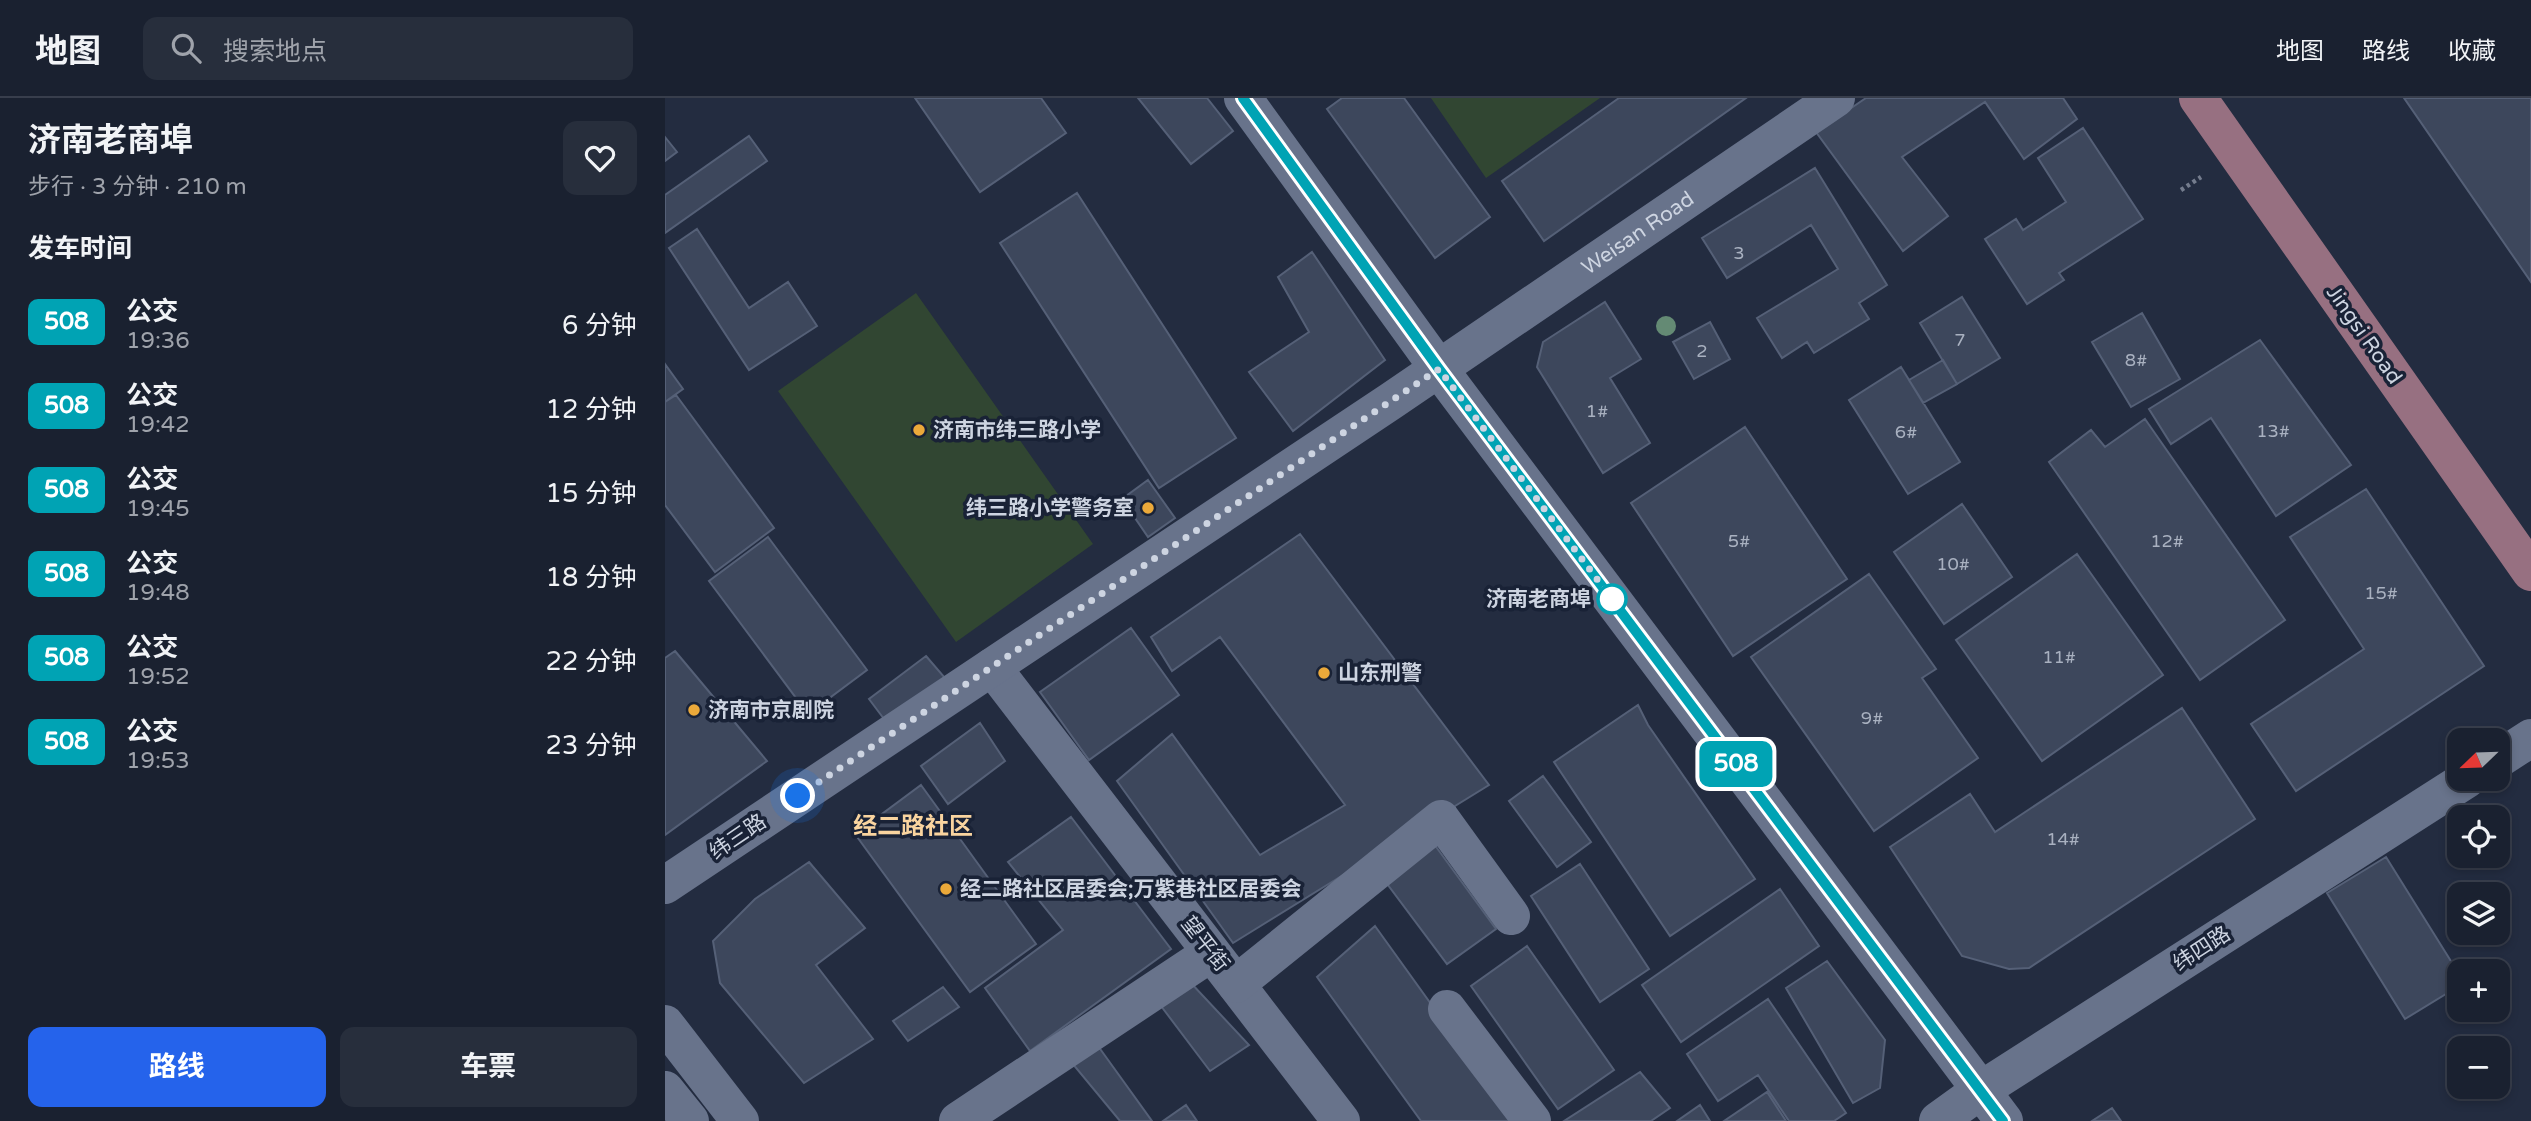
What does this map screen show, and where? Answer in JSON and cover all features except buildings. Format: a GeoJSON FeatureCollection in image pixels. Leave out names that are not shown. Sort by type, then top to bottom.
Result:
{"type":"FeatureCollection","features":[{"type":"Feature","properties":{"kind":"main road","name":"Jingsi Road"},"geometry":{"type":"LineString","coordinates":[[2198,98],[2531,572]]}},
{"type":"Feature","properties":{"kind":"street"},"geometry":{"type":"LineString","coordinates":[[1243,98],[1439,369],[2004,1121]]}},
{"type":"Feature","properties":{"kind":"street","name":"Weisan Road"},"geometry":{"type":"LineString","coordinates":[[1439,369],[1836,98]]}},
{"type":"Feature","properties":{"kind":"street","name":"纬三路"},"geometry":{"type":"LineString","coordinates":[[665,885],[1439,369]]}},
{"type":"Feature","properties":{"kind":"street","name":"望平街"},"geometry":{"type":"LineString","coordinates":[[992,667],[1341,1121]]}},
{"type":"Feature","properties":{"kind":"street"},"geometry":{"type":"LineString","coordinates":[[2510,752],[2531,738]]}},
{"type":"Feature","properties":{"kind":"street","name":"纬四路"},"geometry":{"type":"LineString","coordinates":[[1938,1121],[1981,1090],[2448,791]]}},
{"type":"Feature","properties":{"kind":"street"},"geometry":{"type":"LineString","coordinates":[[1236,984],[1441,818],[1511,916]]}},
{"type":"Feature","properties":{"kind":"street"},"geometry":{"type":"LineString","coordinates":[[958,1121],[1211,953]]}},
{"type":"Feature","properties":{"kind":"street"},"geometry":{"type":"LineString","coordinates":[[1447,1009],[1532,1121]]}},
{"type":"Feature","properties":{"kind":"street"},"geometry":{"type":"LineString","coordinates":[[665,1024],[740,1121]]}},
{"type":"Feature","properties":{"kind":"street"},"geometry":{"type":"LineString","coordinates":[[665,1090],[690,1121]]}},
{"type":"Feature","properties":{"kind":"path"},"geometry":{"type":"LineString","coordinates":[[2181,190],[2201,177]]}},
{"type":"Feature","properties":{"kind":"green space"},"geometry":{"type":"Polygon","coordinates":[[[1431,98],[1600,98],[1486,178],[1431,98]]]}},
{"type":"Feature","properties":{"kind":"green space"},"geometry":{"type":"Polygon","coordinates":[[[916,293],[1093,544],[956,642],[778,391],[916,293]]]}},
{"type":"Feature","properties":{"kind":"bus line","name":"508"},"geometry":{"type":"LineString","coordinates":[[1243,98],[1439,369],[2003,1121]]}},
{"type":"Feature","properties":{"kind":"place","name":"济南市纬三路小学"},"geometry":{"type":"Point","coordinates":[919,430]}},
{"type":"Feature","properties":{"kind":"place","name":"纬三路小学警务室"},"geometry":{"type":"Point","coordinates":[1148,508]}},
{"type":"Feature","properties":{"kind":"place","name":"济南老商埠"},"geometry":{"type":"Point","coordinates":[1612,599]}},
{"type":"Feature","properties":{"kind":"place","name":"山东刑警"},"geometry":{"type":"Point","coordinates":[1324,673]}},
{"type":"Feature","properties":{"kind":"place","name":"济南市京剧院"},"geometry":{"type":"Point","coordinates":[694,710]}},
{"type":"Feature","properties":{"kind":"place","name":"经二路社区居委会;万紫巷社区居委会"},"geometry":{"type":"Point","coordinates":[946,889]}},
{"type":"Feature","properties":{"kind":"district","name":"经二路社区"},"geometry":{"type":"Point","coordinates":[913,826]}},
{"type":"Feature","properties":{"kind":"route"},"geometry":{"type":"LineString","coordinates":[[798,796],[1439,369],[1612,599]]}}]}
